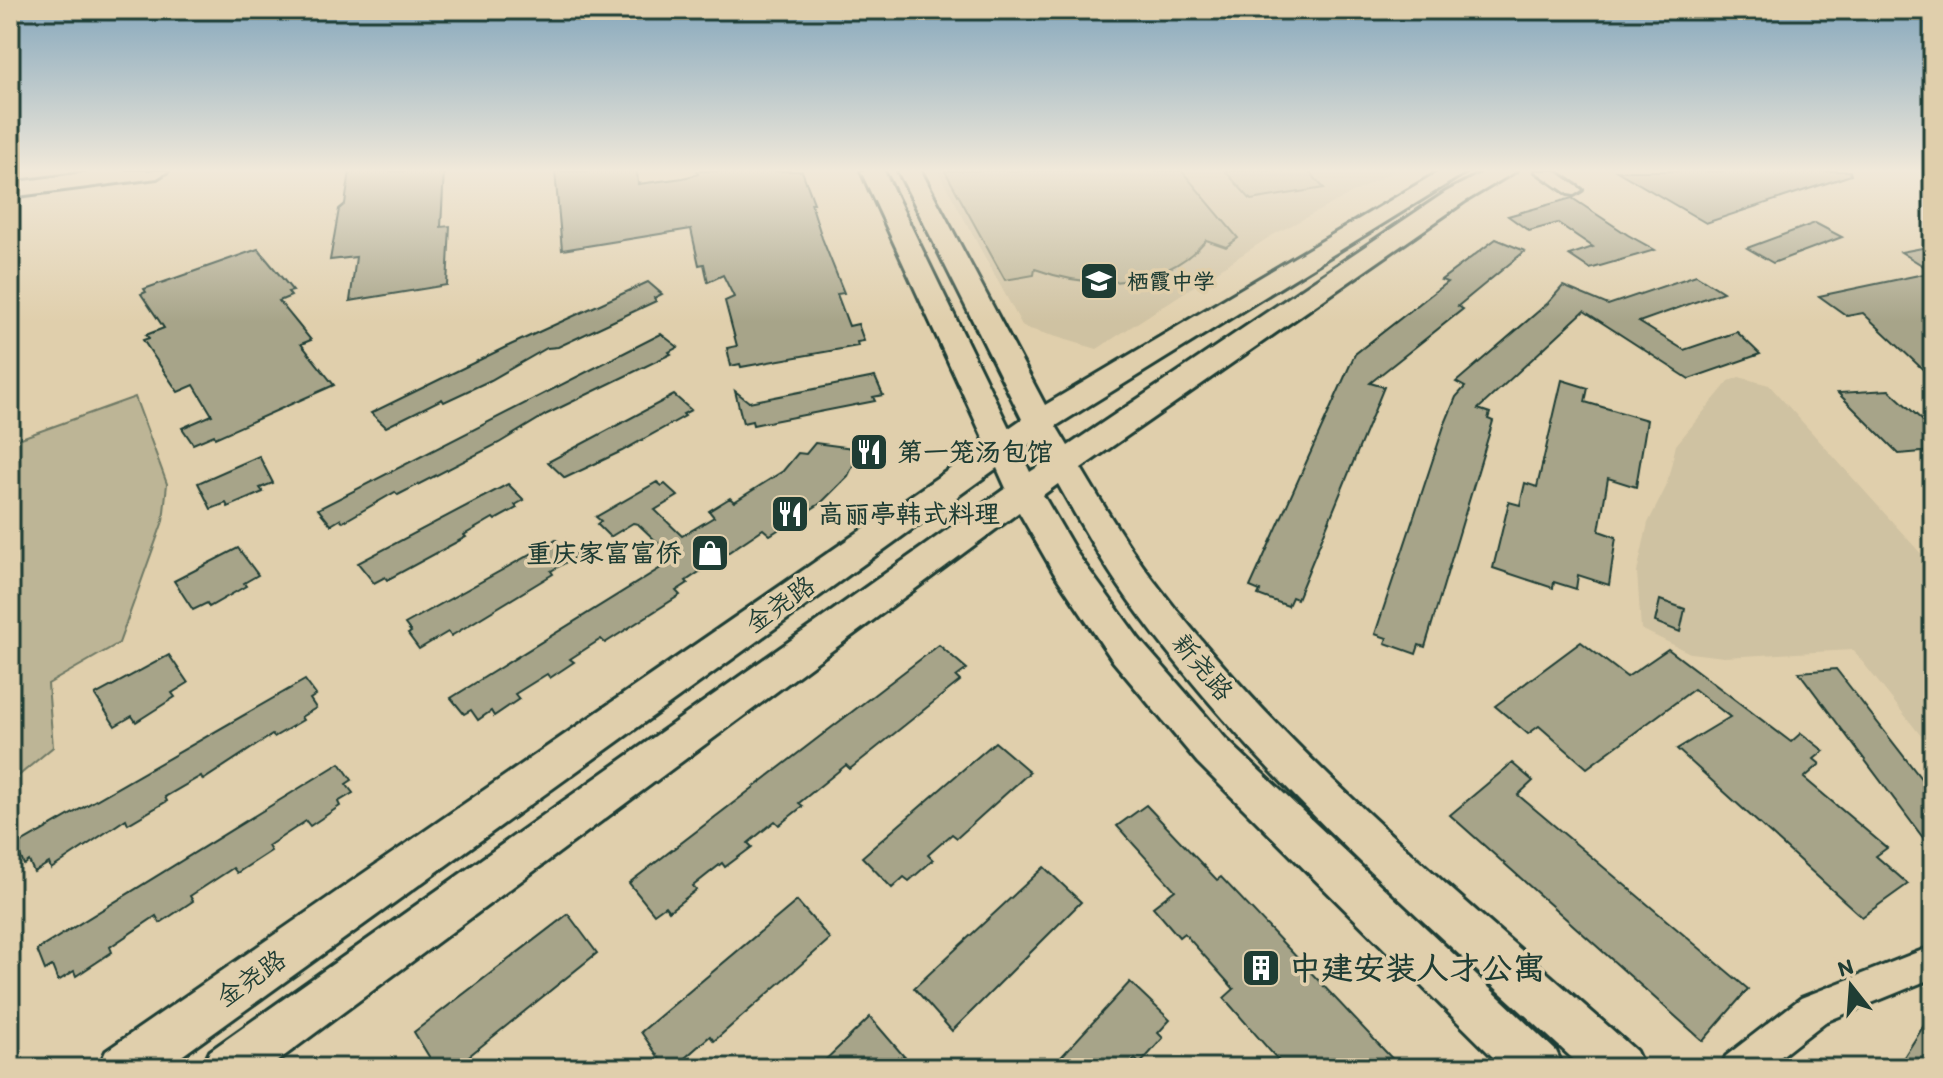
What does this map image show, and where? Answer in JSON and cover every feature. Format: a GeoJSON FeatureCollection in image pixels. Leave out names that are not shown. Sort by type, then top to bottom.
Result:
{"type":"FeatureCollection","features":[{"type":"Feature","properties":{"kind":"main road","name":"新尧路"},"geometry":{"type":"LineString","coordinates":[[896,221],[1024,492],[1066,564],[1126,650],[1212,751],[1539,1068]]}},
{"type":"Feature","properties":{"kind":"main road","name":"新尧路"},"geometry":{"type":"LineString","coordinates":[[935,221],[1038,423],[1110,544],[1161,617],[1246,717],[1319,792],[1619,1068]]}},
{"type":"Feature","properties":{"kind":"main road","name":"金尧路"},"geometry":{"type":"LineString","coordinates":[[123,1068],[1038,423],[1369,221]]}},
{"type":"Feature","properties":{"kind":"main road","name":"金尧路"},"geometry":{"type":"LineString","coordinates":[[227,1068],[1024,492],[1420,221]]}},
{"type":"Feature","properties":{"kind":"street"},"geometry":{"type":"LineString","coordinates":[[1738,1068],[1813,1010],[1933,962]]}},
{"type":"Feature","properties":{"kind":"shaded area"},"geometry":{"type":"Polygon","coordinates":[[[965,221],[1299,221],[1271,236],[1097,349],[1023,327],[965,221]]]}},
{"type":"Feature","properties":{"kind":"shaded area"},"geometry":{"type":"Polygon","coordinates":[[[973,221],[1224,221],[1238,238],[1226,247],[1206,240],[1170,268],[1126,281],[1080,280],[1035,269],[1034,275],[1005,280],[973,221]]]}},
{"type":"Feature","properties":{"kind":"shaded area"},"geometry":{"type":"Polygon","coordinates":[[[1739,377],[1769,385],[1933,567],[1933,751],[1853,650],[1724,657],[1690,653],[1641,629],[1637,572],[1648,523],[1666,487],[1676,445],[1729,381],[1739,377]]]}},
{"type":"Feature","properties":{"kind":"shaded area"},"geometry":{"type":"Polygon","coordinates":[[[135,397],[167,484],[163,521],[119,643],[48,684],[53,747],[10,783],[10,442],[135,397]]]}},
{"type":"Feature","properties":{"kind":"building"},"geometry":{"type":"Polygon","coordinates":[[[337,221],[441,221],[441,227],[450,226],[447,285],[350,301],[356,257],[330,260],[337,221]]]}},
{"type":"Feature","properties":{"kind":"building"},"geometry":{"type":"Polygon","coordinates":[[[559,221],[817,221],[844,293],[837,294],[849,326],[858,324],[864,341],[857,342],[858,346],[741,367],[740,364],[731,366],[727,348],[737,346],[725,301],[734,297],[723,275],[708,282],[704,264],[699,265],[691,229],[562,250],[559,221]]]}},
{"type":"Feature","properties":{"kind":"building"},"geometry":{"type":"Polygon","coordinates":[[[1515,221],[1607,221],[1655,250],[1590,269],[1569,255],[1593,247],[1558,223],[1529,231],[1515,221]]]}},
{"type":"Feature","properties":{"kind":"building"},"geometry":{"type":"Polygon","coordinates":[[[1815,223],[1842,237],[1773,263],[1747,248],[1815,223]]]}},
{"type":"Feature","properties":{"kind":"building"},"geometry":{"type":"Polygon","coordinates":[[[1496,239],[1525,251],[1458,306],[1463,309],[1370,383],[1384,387],[1297,599],[1292,597],[1288,606],[1258,595],[1260,591],[1250,587],[1355,354],[1447,282],[1441,280],[1496,239]]]}},
{"type":"Feature","properties":{"kind":"building"},"geometry":{"type":"Polygon","coordinates":[[[1933,246],[1933,272],[1901,252],[1933,246]]]}},
{"type":"Feature","properties":{"kind":"building"},"geometry":{"type":"Polygon","coordinates":[[[258,249],[293,291],[288,292],[291,296],[279,301],[311,340],[301,344],[334,385],[215,438],[214,435],[193,444],[182,428],[212,415],[194,385],[178,392],[143,340],[149,338],[146,335],[164,328],[141,294],[146,292],[144,289],[258,249]]]}},
{"type":"Feature","properties":{"kind":"building"},"geometry":{"type":"Polygon","coordinates":[[[1933,272],[1933,379],[1863,313],[1847,316],[1819,296],[1933,272]]]}},
{"type":"Feature","properties":{"kind":"building"},"geometry":{"type":"Polygon","coordinates":[[[1696,275],[1723,292],[1639,322],[1684,350],[1737,332],[1760,354],[1689,379],[1584,311],[1478,409],[1490,413],[1488,419],[1493,421],[1425,647],[1419,645],[1416,654],[1385,643],[1387,638],[1375,634],[1444,426],[1456,397],[1465,387],[1456,382],[1548,303],[1563,286],[1608,305],[1696,275]]]}},
{"type":"Feature","properties":{"kind":"building"},"geometry":{"type":"Polygon","coordinates":[[[648,282],[662,294],[654,298],[656,301],[558,347],[547,348],[491,380],[444,402],[442,399],[386,427],[371,413],[506,347],[648,282]]]}},
{"type":"Feature","properties":{"kind":"building"},"geometry":{"type":"Polygon","coordinates":[[[661,334],[678,347],[669,352],[671,354],[547,414],[499,443],[398,495],[395,492],[343,522],[341,519],[331,525],[318,509],[661,334]]]}},
{"type":"Feature","properties":{"kind":"building"},"geometry":{"type":"Polygon","coordinates":[[[875,377],[883,395],[873,397],[875,401],[753,425],[752,421],[743,423],[735,391],[749,402],[875,377]]]}},
{"type":"Feature","properties":{"kind":"building"},"geometry":{"type":"Polygon","coordinates":[[[1562,380],[1588,388],[1585,402],[1647,420],[1636,487],[1608,478],[1599,531],[1616,537],[1609,585],[1578,575],[1576,589],[1554,582],[1553,588],[1493,568],[1509,502],[1520,505],[1525,483],[1537,487],[1562,380]]]}},
{"type":"Feature","properties":{"kind":"building"},"geometry":{"type":"Polygon","coordinates":[[[1889,390],[1933,430],[1933,451],[1899,454],[1838,393],[1889,390]]]}},
{"type":"Feature","properties":{"kind":"building"},"geometry":{"type":"Polygon","coordinates":[[[674,395],[691,410],[622,451],[565,478],[548,462],[674,395]]]}},
{"type":"Feature","properties":{"kind":"building"},"geometry":{"type":"Polygon","coordinates":[[[815,443],[861,449],[848,476],[821,503],[770,535],[763,529],[686,581],[688,583],[676,591],[680,595],[605,643],[601,639],[570,659],[574,662],[550,678],[547,674],[515,694],[519,699],[494,716],[491,711],[478,720],[471,710],[464,714],[451,698],[675,559],[638,524],[633,523],[610,537],[597,524],[601,521],[596,517],[657,482],[662,486],[665,484],[678,496],[655,510],[682,536],[714,517],[709,511],[730,498],[734,502],[783,471],[798,453],[806,454],[815,443]]]}},
{"type":"Feature","properties":{"kind":"building"},"geometry":{"type":"Polygon","coordinates":[[[259,456],[273,483],[260,488],[263,492],[228,507],[226,503],[211,509],[198,483],[259,456]]]}},
{"type":"Feature","properties":{"kind":"building"},"geometry":{"type":"Polygon","coordinates":[[[508,484],[524,500],[515,505],[517,508],[495,520],[493,518],[464,535],[466,537],[387,580],[385,577],[374,583],[358,563],[508,484]]]}},
{"type":"Feature","properties":{"kind":"building"},"geometry":{"type":"Polygon","coordinates":[[[556,540],[577,556],[551,571],[553,574],[451,636],[448,632],[419,649],[408,634],[411,632],[405,624],[556,540]]]}},
{"type":"Feature","properties":{"kind":"building"},"geometry":{"type":"Polygon","coordinates":[[[238,548],[258,575],[244,583],[246,586],[209,607],[207,603],[193,610],[174,581],[238,548]]]}},
{"type":"Feature","properties":{"kind":"building"},"geometry":{"type":"Polygon","coordinates":[[[1660,600],[1685,609],[1680,632],[1655,622],[1660,600]]]}},
{"type":"Feature","properties":{"kind":"building"},"geometry":{"type":"Polygon","coordinates":[[[1581,642],[1627,677],[1668,649],[1791,742],[1801,733],[1824,751],[1814,759],[1820,764],[1804,778],[1887,848],[1876,856],[1908,884],[1862,917],[1677,749],[1730,717],[1694,689],[1587,768],[1539,726],[1528,734],[1495,706],[1581,642]]]}},
{"type":"Feature","properties":{"kind":"building"},"geometry":{"type":"Polygon","coordinates":[[[939,645],[967,669],[956,677],[960,681],[850,769],[846,765],[799,803],[803,806],[779,825],[775,821],[748,843],[752,847],[725,867],[722,863],[693,886],[696,890],[669,911],[665,906],[654,914],[629,883],[939,645]]]}},
{"type":"Feature","properties":{"kind":"building"},"geometry":{"type":"Polygon","coordinates":[[[169,655],[188,683],[172,693],[175,697],[136,722],[132,716],[115,726],[95,695],[169,655]]]}},
{"type":"Feature","properties":{"kind":"building"},"geometry":{"type":"Polygon","coordinates":[[[1836,669],[1933,794],[1933,851],[1799,672],[1836,669]]]}},
{"type":"Feature","properties":{"kind":"building"},"geometry":{"type":"Polygon","coordinates":[[[305,680],[316,695],[310,699],[316,708],[301,717],[303,720],[274,737],[272,735],[203,780],[201,776],[165,797],[167,801],[128,824],[126,819],[51,869],[49,863],[34,872],[29,861],[24,865],[16,846],[305,680]]]}},
{"type":"Feature","properties":{"kind":"building"},"geometry":{"type":"Polygon","coordinates":[[[995,742],[1030,772],[957,838],[952,834],[928,855],[933,860],[909,881],[904,877],[892,888],[862,857],[995,742]]]}},
{"type":"Feature","properties":{"kind":"building"},"geometry":{"type":"Polygon","coordinates":[[[340,763],[352,780],[346,784],[353,793],[338,802],[340,806],[310,826],[306,821],[268,846],[271,851],[237,873],[233,868],[190,896],[193,901],[160,923],[156,916],[110,947],[112,952],[76,976],[74,971],[58,981],[52,966],[45,970],[37,950],[340,763]]]}},
{"type":"Feature","properties":{"kind":"building"},"geometry":{"type":"Polygon","coordinates":[[[1512,763],[1533,781],[1518,795],[1748,989],[1703,1041],[1450,815],[1512,763]]]}},
{"type":"Feature","properties":{"kind":"building","name":"中建安装人才公寓"},"geometry":{"type":"Polygon","coordinates":[[[1146,805],[1217,880],[1221,877],[1401,1068],[1285,1068],[1224,998],[1234,989],[1184,933],[1179,937],[1153,907],[1175,890],[1117,826],[1146,805]]]}},
{"type":"Feature","properties":{"kind":"building"},"geometry":{"type":"Polygon","coordinates":[[[1044,867],[1081,902],[952,1031],[914,988],[1044,867]]]}},
{"type":"Feature","properties":{"kind":"building"},"geometry":{"type":"Polygon","coordinates":[[[797,901],[830,939],[714,1041],[710,1036],[685,1058],[692,1068],[666,1068],[641,1032],[797,901]]]}},
{"type":"Feature","properties":{"kind":"building"},"geometry":{"type":"Polygon","coordinates":[[[568,914],[597,953],[454,1068],[436,1068],[414,1032],[568,914]]]}},
{"type":"Feature","properties":{"kind":"building"},"geometry":{"type":"Polygon","coordinates":[[[1130,982],[1170,1020],[1158,1033],[1163,1038],[1140,1064],[1135,1059],[1127,1068],[1051,1068],[1130,982]]]}},
{"type":"Feature","properties":{"kind":"building"},"geometry":{"type":"Polygon","coordinates":[[[1933,1011],[1933,1068],[1897,1068],[1933,1011]]]}},
{"type":"Feature","properties":{"kind":"building"},"geometry":{"type":"Polygon","coordinates":[[[870,1017],[914,1068],[817,1068],[870,1017]]]}},
{"type":"Feature","properties":{"kind":"place","name":"栖霞中学"},"geometry":{"type":"Point","coordinates":[1099,281]}},
{"type":"Feature","properties":{"kind":"place","name":"第一笼汤包馆"},"geometry":{"type":"Point","coordinates":[869,452]}},
{"type":"Feature","properties":{"kind":"place","name":"高丽亭韩式料理"},"geometry":{"type":"Point","coordinates":[790,514]}},
{"type":"Feature","properties":{"kind":"place","name":"重庆家富富侨"},"geometry":{"type":"Point","coordinates":[710,553]}},
{"type":"Feature","properties":{"kind":"place","name":"中建安装人才公寓"},"geometry":{"type":"Point","coordinates":[1261,968]}}]}
